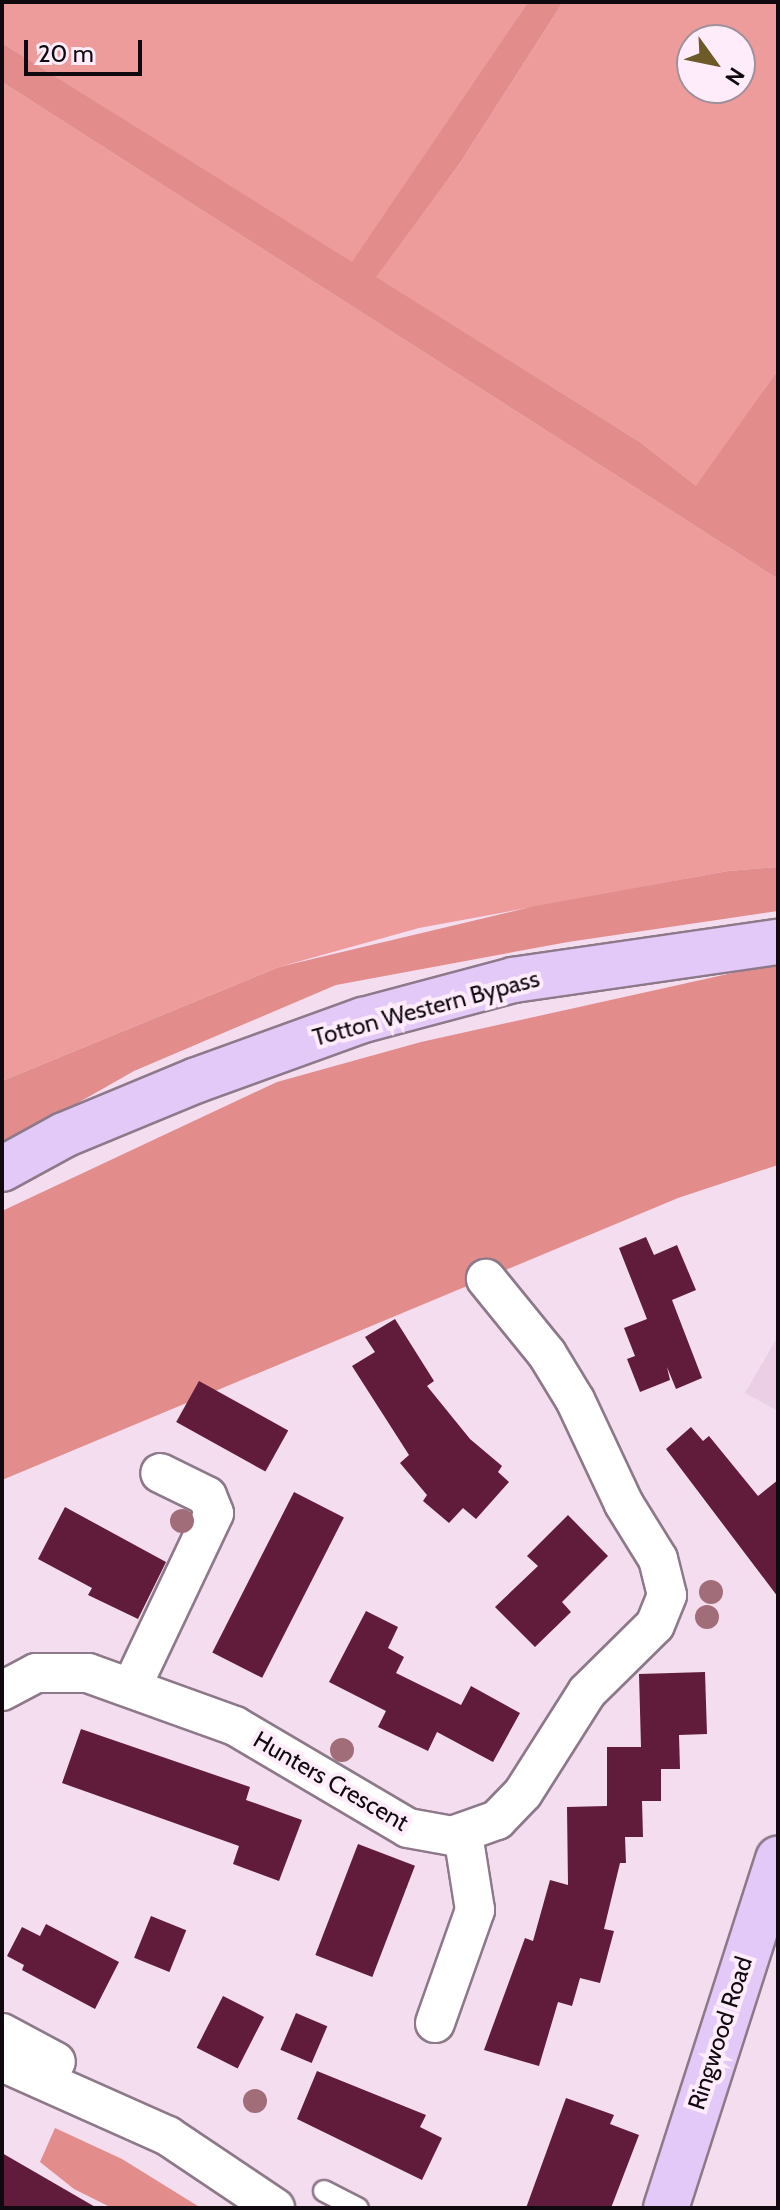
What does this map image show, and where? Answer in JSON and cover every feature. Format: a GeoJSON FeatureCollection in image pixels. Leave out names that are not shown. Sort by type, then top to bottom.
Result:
{"type":"FeatureCollection","features":[{"type":"Feature","properties":{"kind":"main road","name":"Totton Western Bypass"},"geometry":{"type":"LineString","coordinates":[[2,1169],[64,1135],[171,1091],[363,1020],[513,980],[778,942]]}},
{"type":"Feature","properties":{"kind":"main road","name":"Ringwood Road"},"geometry":{"type":"LineString","coordinates":[[666,2208],[778,1859]]}},
{"type":"Feature","properties":{"kind":"street"},"geometry":{"type":"LineString","coordinates":[[435,2023],[475,1910],[463,1834],[492,1823],[510,1810],[573,1709],[655,1625],[667,1595],[658,1559],[624,1504],[575,1400],[547,1354],[486,1279]]}},
{"type":"Feature","properties":{"kind":"street"},"geometry":{"type":"LineString","coordinates":[[132,1686],[214,1513],[207,1496],[160,1473]]}},
{"type":"Feature","properties":{"kind":"street","name":"Hunters Crescent"},"geometry":{"type":"LineString","coordinates":[[2,1691],[36,1673],[66,1670],[132,1686],[275,1746],[408,1828],[463,1834]]}},
{"type":"Feature","properties":{"kind":"street"},"geometry":{"type":"LineString","coordinates":[[2,2033],[60,2064],[131,2117],[196,2153],[275,2208]]}},
{"type":"Feature","properties":{"kind":"street"},"geometry":{"type":"LineString","coordinates":[[12,2075],[131,2117]]}},
{"type":"Feature","properties":{"kind":"lane"},"geometry":{"type":"LineString","coordinates":[[324,2191],[358,2208]]}},
{"type":"Feature","properties":{"kind":"shaded area"},"geometry":{"type":"Polygon","coordinates":[[[2,2],[528,2],[352,263],[2,43],[2,2]]]}},
{"type":"Feature","properties":{"kind":"shaded area"},"geometry":{"type":"Polygon","coordinates":[[[528,2],[563,2],[460,163],[376,277],[640,442],[696,486],[778,370],[778,579],[2,82],[2,43],[352,262],[528,2]]]}},
{"type":"Feature","properties":{"kind":"shaded area"},"geometry":{"type":"Polygon","coordinates":[[[563,2],[778,2],[778,370],[697,487],[640,442],[375,277],[460,163],[563,2]]]}},
{"type":"Feature","properties":{"kind":"shaded area"},"geometry":{"type":"Polygon","coordinates":[[[2,82],[778,579],[778,867],[728,871],[419,928],[279,967],[2,1081],[2,82]]]}},
{"type":"Feature","properties":{"kind":"shaded area"},"geometry":{"type":"Polygon","coordinates":[[[778,867],[778,911],[568,942],[336,985],[134,1071],[2,1146],[2,1081],[279,967],[535,906],[728,871],[778,867]]]}},
{"type":"Feature","properties":{"kind":"shaded area"},"geometry":{"type":"Polygon","coordinates":[[[778,963],[778,1165],[678,1198],[2,1480],[2,1211],[277,1082],[421,1042],[778,963]]]}},
{"type":"Feature","properties":{"kind":"shaded area"},"geometry":{"type":"Polygon","coordinates":[[[778,1336],[778,1411],[745,1393],[778,1336]]]}},
{"type":"Feature","properties":{"kind":"shaded area"},"geometry":{"type":"Polygon","coordinates":[[[55,2128],[122,2159],[201,2208],[112,2208],[74,2189],[40,2162],[55,2128]]]}},
{"type":"Feature","properties":{"kind":"building"},"geometry":{"type":"Polygon","coordinates":[[[646,1237],[654,1255],[677,1245],[696,1290],[672,1300],[702,1378],[676,1389],[667,1367],[670,1380],[640,1392],[627,1359],[635,1356],[624,1328],[647,1319],[619,1248],[646,1237]]]}},
{"type":"Feature","properties":{"kind":"building"},"geometry":{"type":"Polygon","coordinates":[[[395,1319],[434,1381],[427,1386],[470,1439],[502,1466],[498,1472],[509,1482],[476,1519],[463,1508],[449,1523],[423,1501],[427,1495],[400,1463],[409,1455],[352,1366],[375,1352],[365,1337],[395,1319]]]}},
{"type":"Feature","properties":{"kind":"building"},"geometry":{"type":"Polygon","coordinates":[[[199,1381],[288,1430],[265,1472],[176,1422],[199,1381]]]}},
{"type":"Feature","properties":{"kind":"building"},"geometry":{"type":"Polygon","coordinates":[[[691,1427],[703,1441],[709,1436],[758,1496],[778,1480],[778,1597],[666,1449],[691,1427]]]}},
{"type":"Feature","properties":{"kind":"building"},"geometry":{"type":"Polygon","coordinates":[[[294,1492],[344,1517],[262,1678],[212,1652],[294,1492]]]}},
{"type":"Feature","properties":{"kind":"building"},"geometry":{"type":"Polygon","coordinates":[[[65,1507],[166,1562],[138,1619],[88,1595],[92,1588],[38,1559],[65,1507]]]}},
{"type":"Feature","properties":{"kind":"building"},"geometry":{"type":"Polygon","coordinates":[[[568,1515],[608,1556],[562,1602],[571,1612],[535,1647],[495,1607],[538,1566],[527,1556],[568,1515]]]}},
{"type":"Feature","properties":{"kind":"building"},"geometry":{"type":"Polygon","coordinates":[[[366,1611],[398,1627],[388,1648],[404,1657],[396,1673],[461,1705],[471,1686],[520,1713],[493,1762],[437,1732],[428,1751],[378,1727],[386,1711],[329,1682],[366,1611]]]}},
{"type":"Feature","properties":{"kind":"building"},"geometry":{"type":"Polygon","coordinates":[[[705,1672],[707,1734],[679,1735],[680,1769],[661,1769],[661,1801],[642,1801],[643,1837],[625,1837],[626,1863],[620,1863],[604,1929],[614,1931],[600,1983],[580,1978],[572,2006],[558,2002],[539,2066],[484,2050],[525,1938],[533,1941],[550,1880],[568,1885],[567,1807],[607,1806],[607,1747],[641,1747],[639,1674],[705,1672]]]}},
{"type":"Feature","properties":{"kind":"building"},"geometry":{"type":"Polygon","coordinates":[[[81,1729],[250,1787],[246,1800],[302,1820],[279,1881],[233,1864],[239,1846],[62,1783],[81,1729]]]}},
{"type":"Feature","properties":{"kind":"building"},"geometry":{"type":"Polygon","coordinates":[[[358,1844],[415,1866],[372,1977],[315,1955],[358,1844]]]}},
{"type":"Feature","properties":{"kind":"building"},"geometry":{"type":"Polygon","coordinates":[[[151,1916],[186,1930],[169,1972],[134,1958],[151,1916]]]}},
{"type":"Feature","properties":{"kind":"building"},"geometry":{"type":"Polygon","coordinates":[[[46,1924],[119,1962],[95,2009],[22,1970],[24,1965],[7,1956],[22,1927],[40,1936],[46,1924]]]}},
{"type":"Feature","properties":{"kind":"building"},"geometry":{"type":"Polygon","coordinates":[[[223,1996],[264,2017],[238,2069],[197,2048],[223,1996]]]}},
{"type":"Feature","properties":{"kind":"building"},"geometry":{"type":"Polygon","coordinates":[[[296,2013],[327,2026],[312,2063],[280,2050],[296,2013]]]}},
{"type":"Feature","properties":{"kind":"building"},"geometry":{"type":"Polygon","coordinates":[[[317,2071],[426,2115],[420,2127],[442,2138],[422,2180],[297,2119],[317,2071]]]}},
{"type":"Feature","properties":{"kind":"building"},"geometry":{"type":"Polygon","coordinates":[[[566,2098],[614,2115],[610,2124],[639,2135],[611,2208],[526,2208],[566,2098]]]}},
{"type":"Feature","properties":{"kind":"building"},"geometry":{"type":"Polygon","coordinates":[[[2,2153],[97,2208],[2,2208],[2,2153]]]}}]}
